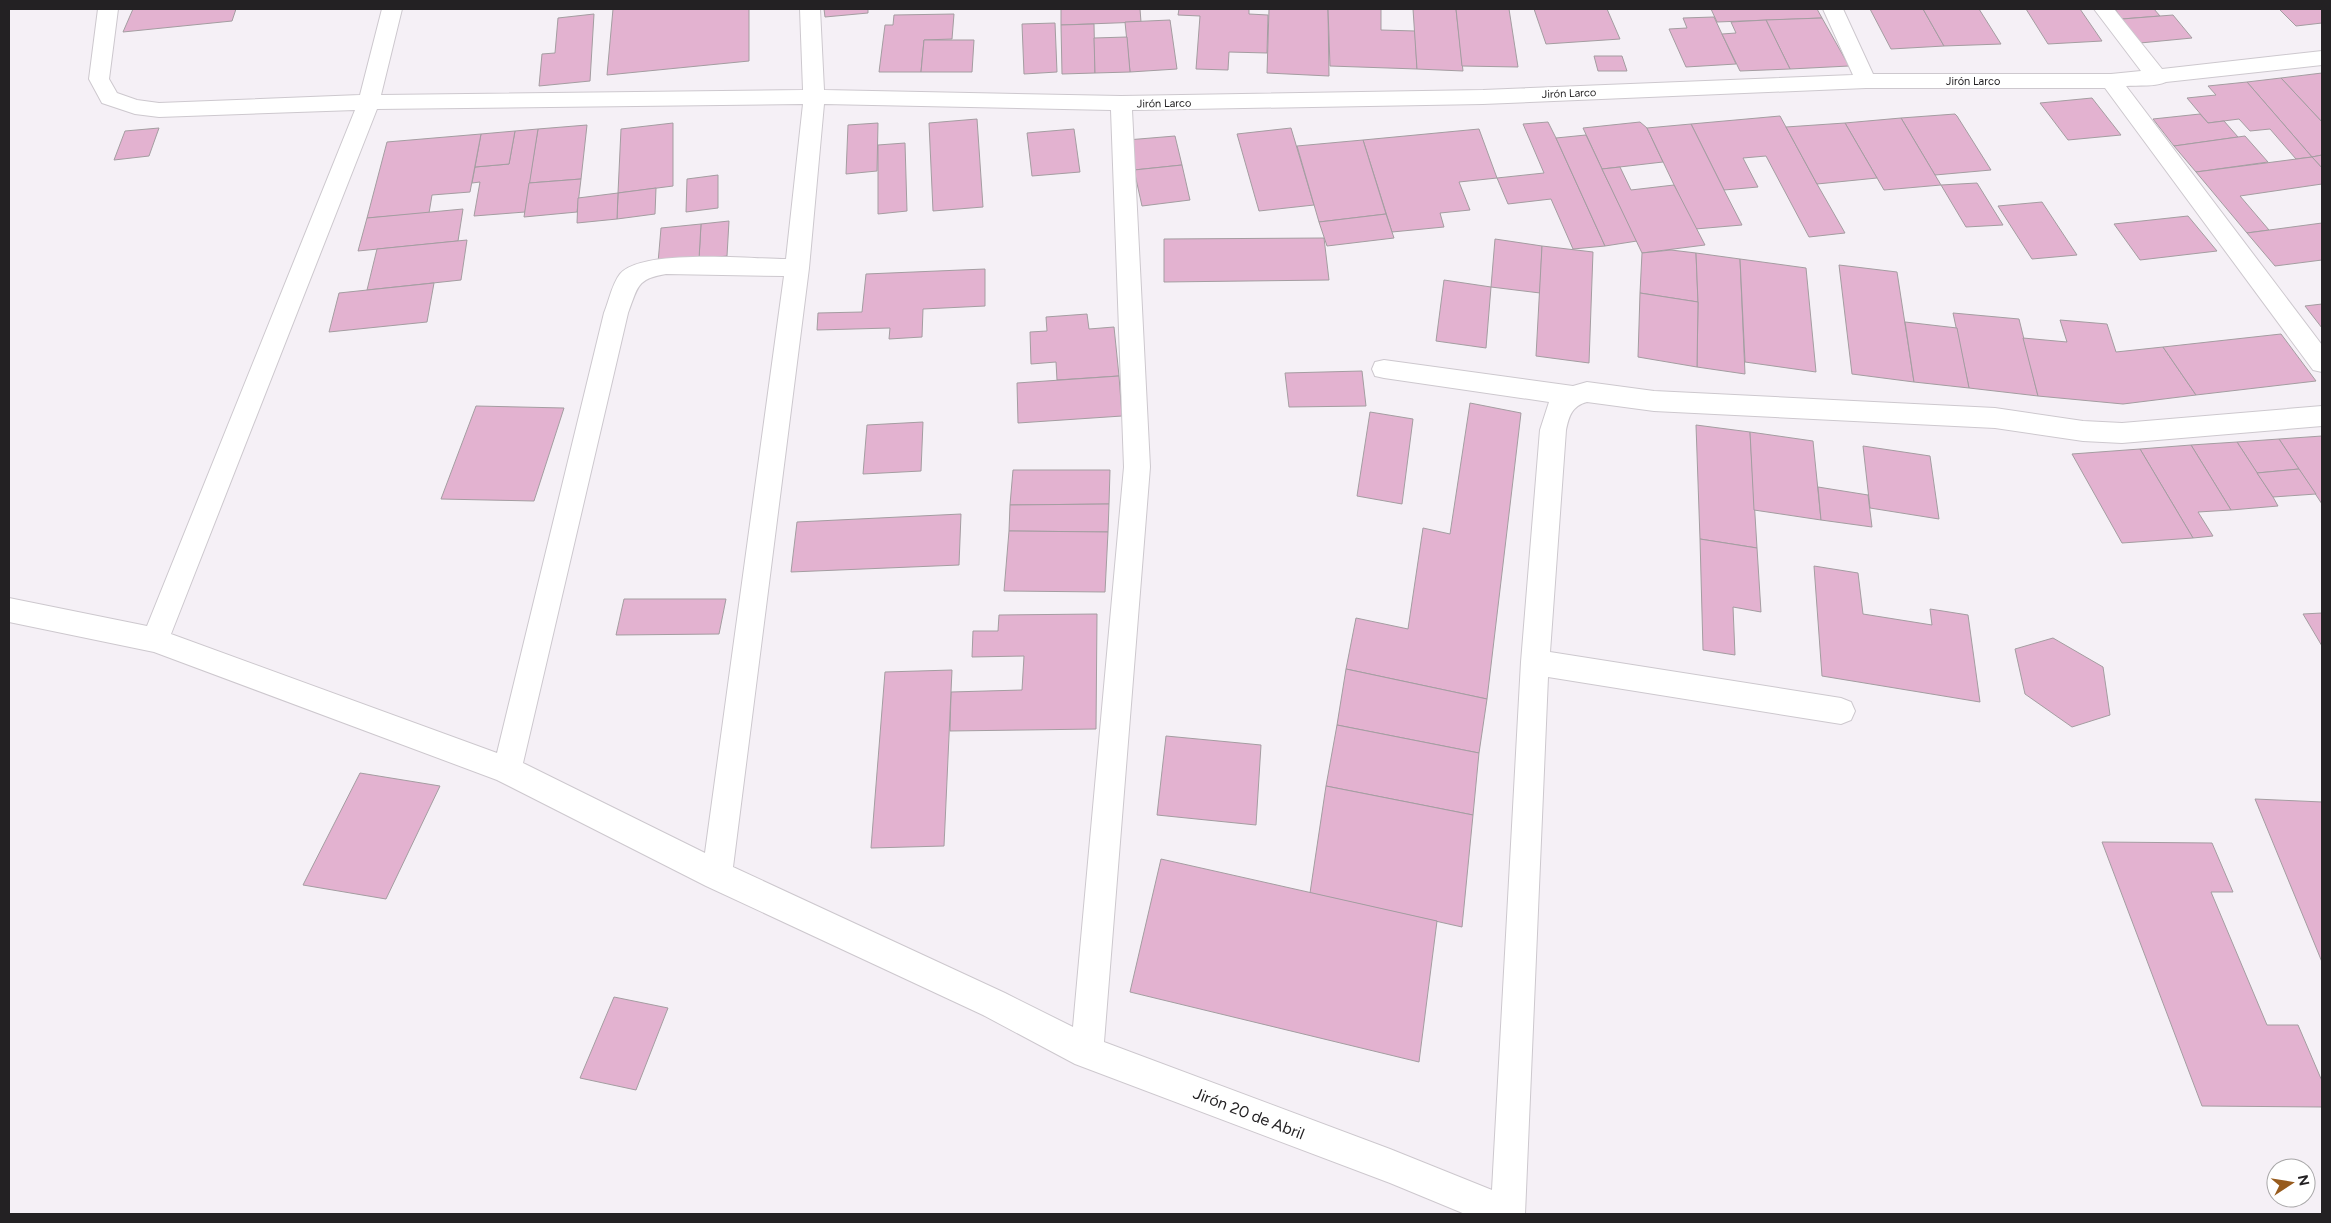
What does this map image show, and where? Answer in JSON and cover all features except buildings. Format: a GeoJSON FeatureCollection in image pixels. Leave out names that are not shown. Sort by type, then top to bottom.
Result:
{"type":"FeatureCollection","features":[{"type":"Feature","properties":{"kind":"street","name":"Jirón Larco"},"geometry":{"type":"LineString","coordinates":[[108,9],[99,79],[109,98],[135,107],[159,110],[369,102],[814,97],[1121,103],[1483,97],[1866,81],[2111,82],[2322,58]]}},
{"type":"Feature","properties":{"kind":"street"},"geometry":{"type":"LineString","coordinates":[[155,640],[369,102],[392,9]]}},
{"type":"Feature","properties":{"kind":"street"},"geometry":{"type":"LineString","coordinates":[[717,875],[798,268],[814,97],[810,9]]}},
{"type":"Feature","properties":{"kind":"street"},"geometry":{"type":"LineString","coordinates":[[1833,9],[1866,81]]}},
{"type":"Feature","properties":{"kind":"street"},"geometry":{"type":"LineString","coordinates":[[2104,9],[2158,78]]}},
{"type":"Feature","properties":{"kind":"street"},"geometry":{"type":"LineString","coordinates":[[2111,82],[2322,363]]}},
{"type":"Feature","properties":{"kind":"street"},"geometry":{"type":"LineString","coordinates":[[1087,1052],[1138,467],[1121,103]]}},
{"type":"Feature","properties":{"kind":"street"},"geometry":{"type":"LineString","coordinates":[[507,770],[616,313],[629,279],[644,269],[666,266],[798,268]]}},
{"type":"Feature","properties":{"kind":"street"},"geometry":{"type":"LineString","coordinates":[[1384,369],[1573,396]]}},
{"type":"Feature","properties":{"kind":"street"},"geometry":{"type":"LineString","coordinates":[[1508,1214],[1535,662],[1553,430],[1558,409],[1573,396],[1586,392],[1654,401],[1995,418],[2084,431],[2122,433],[2322,416]]}},
{"type":"Feature","properties":{"kind":"street","name":"Jirón 20 de Abril"},"geometry":{"type":"LineString","coordinates":[[9,610],[155,640],[507,770],[717,875],[994,1004],[1087,1052],[1390,1166],[1508,1214]]}},
{"type":"Feature","properties":{"kind":"street"},"geometry":{"type":"LineString","coordinates":[[1535,662],[1841,712]]}}]}
